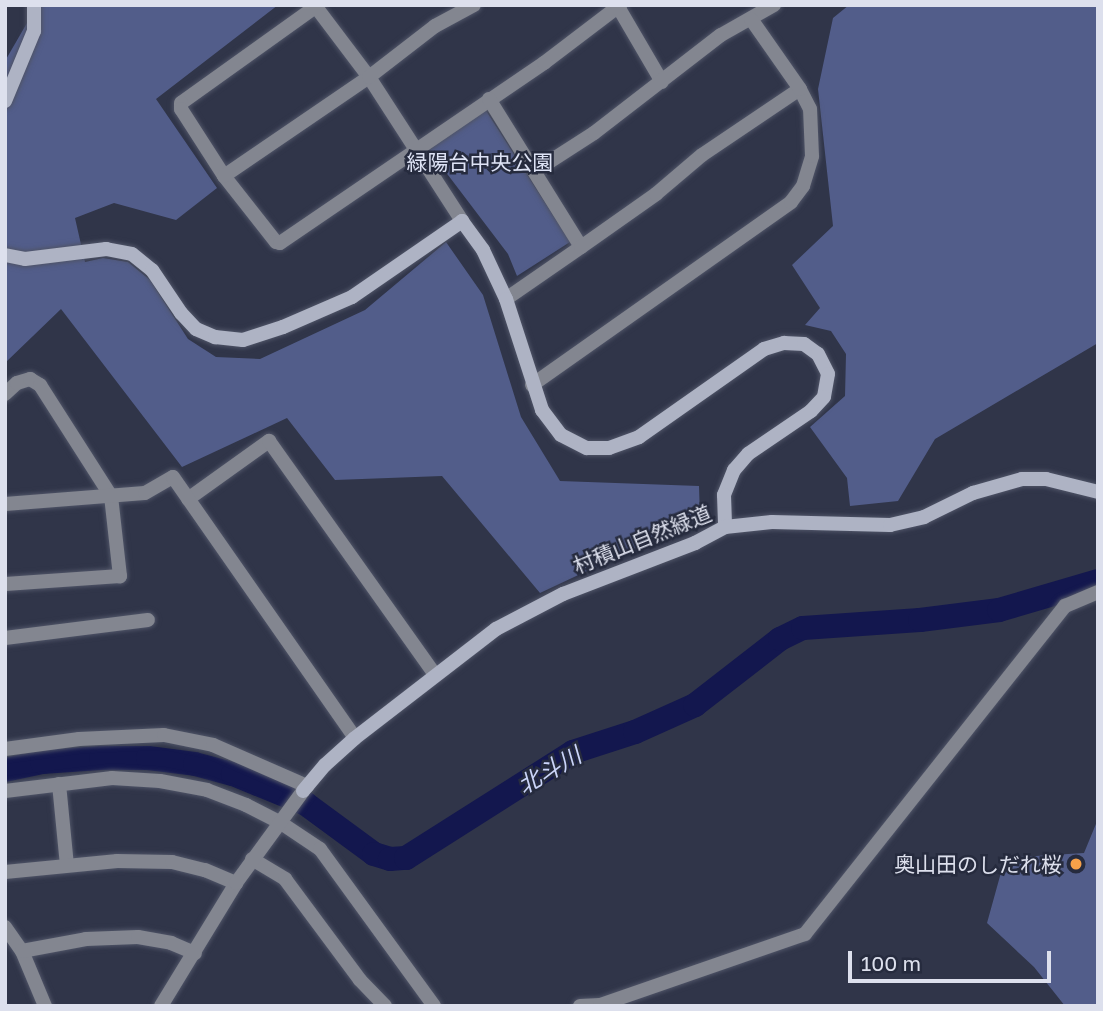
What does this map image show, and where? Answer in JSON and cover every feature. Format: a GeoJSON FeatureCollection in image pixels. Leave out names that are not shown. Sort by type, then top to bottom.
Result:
{"type":"FeatureCollection","features":[{"type":"Feature","properties":{"kind":"street"},"geometry":{"type":"LineString","coordinates":[[5,102],[34,31],[34,5]]}},
{"type":"Feature","properties":{"kind":"street"},"geometry":{"type":"LineString","coordinates":[[224,176],[369,77],[435,26],[474,5]]}},
{"type":"Feature","properties":{"kind":"street"},"geometry":{"type":"LineString","coordinates":[[535,171],[594,133],[720,35],[774,5]]}},
{"type":"Feature","properties":{"kind":"street"},"geometry":{"type":"LineString","coordinates":[[662,82],[619,6],[544,63],[489,99],[415,150],[280,243],[276,242],[224,176],[181,109],[181,103],[317,6],[369,77],[415,150],[483,250],[506,299],[532,385],[548,420],[561,435],[587,448],[609,448],[646,434],[764,349],[791,342],[813,349],[828,374],[824,397],[811,411],[748,454],[734,470],[724,495],[724,527]]}},
{"type":"Feature","properties":{"kind":"street"},"geometry":{"type":"LineString","coordinates":[[532,385],[791,202],[809,174],[810,109],[800,89],[751,19]]}},
{"type":"Feature","properties":{"kind":"street"},"geometry":{"type":"LineString","coordinates":[[506,299],[656,194],[702,155],[800,89]]}},
{"type":"Feature","properties":{"kind":"street"},"geometry":{"type":"LineString","coordinates":[[489,99],[581,247]]}},
{"type":"Feature","properties":{"kind":"street"},"geometry":{"type":"LineString","coordinates":[[5,255],[25,259],[106,249],[132,254],[152,270],[181,313],[196,328],[215,337],[243,340],[283,327],[352,297],[462,221]]}},
{"type":"Feature","properties":{"kind":"street"},"geometry":{"type":"LineString","coordinates":[[5,394],[17,383],[30,379],[40,385],[111,496],[120,576],[5,584]]}},
{"type":"Feature","properties":{"kind":"street"},"geometry":{"type":"LineString","coordinates":[[188,499],[269,441],[435,676]]}},
{"type":"Feature","properties":{"kind":"street"},"geometry":{"type":"LineString","coordinates":[[5,504],[145,493],[173,477],[355,738]]}},
{"type":"Feature","properties":{"kind":"street","name":"村積山自然緑道"},"geometry":{"type":"LineString","coordinates":[[305,788],[355,738],[496,629],[530,609],[695,542],[724,527],[772,522],[890,524],[924,517],[997,484],[1022,479],[1046,479],[1098,492]]}},
{"type":"Feature","properties":{"kind":"street"},"geometry":{"type":"LineString","coordinates":[[580,1006],[600,1004],[805,934],[1065,607],[1098,592]]}},
{"type":"Feature","properties":{"kind":"street"},"geometry":{"type":"LineString","coordinates":[[5,638],[148,620]]}},
{"type":"Feature","properties":{"kind":"street"},"geometry":{"type":"LineString","coordinates":[[5,748],[79,739],[164,736],[213,745],[271,767],[305,788],[252,859],[160,1006]]}},
{"type":"Feature","properties":{"kind":"street"},"geometry":{"type":"LineString","coordinates":[[5,791],[112,778],[160,781],[207,790],[284,819],[320,849],[434,1006]]}},
{"type":"Feature","properties":{"kind":"street"},"geometry":{"type":"LineString","coordinates":[[59,784],[67,865]]}},
{"type":"Feature","properties":{"kind":"street"},"geometry":{"type":"LineString","coordinates":[[252,859],[285,879],[360,980],[385,1006]]}},
{"type":"Feature","properties":{"kind":"street"},"geometry":{"type":"LineString","coordinates":[[5,872],[117,861],[172,862],[205,870],[236,884]]}},
{"type":"Feature","properties":{"kind":"street"},"geometry":{"type":"LineString","coordinates":[[5,927],[22,951],[45,1006]]}},
{"type":"Feature","properties":{"kind":"street"},"geometry":{"type":"LineString","coordinates":[[22,951],[86,939],[138,937],[171,943],[195,953]]}},
{"type":"Feature","properties":{"kind":"green space"},"geometry":{"type":"Polygon","coordinates":[[[31,5],[278,5],[156,99],[217,188],[176,220],[114,203],[75,218],[85,262],[103,258],[128,262],[150,280],[188,339],[216,357],[260,359],[365,310],[446,242],[483,295],[521,417],[560,481],[699,486],[700,518],[540,593],[442,476],[335,480],[287,418],[182,467],[61,309],[5,363],[5,61],[34,11],[31,5]]]}},
{"type":"Feature","properties":{"kind":"green space"},"geometry":{"type":"Polygon","coordinates":[[[849,5],[1098,5],[1098,343],[935,439],[898,501],[850,506],[847,478],[810,427],[845,396],[846,354],[831,331],[805,325],[820,308],[792,265],[833,226],[818,89],[833,18],[849,5]]]}},
{"type":"Feature","properties":{"kind":"green space","name":"緑陽台中央公園"},"geometry":{"type":"Polygon","coordinates":[[[485,109],[570,242],[517,276],[508,254],[429,150],[485,109]]]}},
{"type":"Feature","properties":{"kind":"green space"},"geometry":{"type":"Polygon","coordinates":[[[1098,819],[1098,1006],[1065,1006],[1034,967],[987,923],[1005,858],[1084,853],[1098,819]]]}},
{"type":"Feature","properties":{"kind":"waterway","name":"北斗川"},"geometry":{"type":"LineString","coordinates":[[5,770],[42,762],[101,758],[148,758],[195,764],[233,774],[306,804],[374,854],[390,859],[406,858],[573,752],[635,732],[695,705],[780,639],[803,628],[920,620],[999,610],[1098,581]]}},
{"type":"Feature","properties":{"kind":"place","name":"奥山田のしだれ桜"},"geometry":{"type":"Point","coordinates":[1076,864]}}]}
